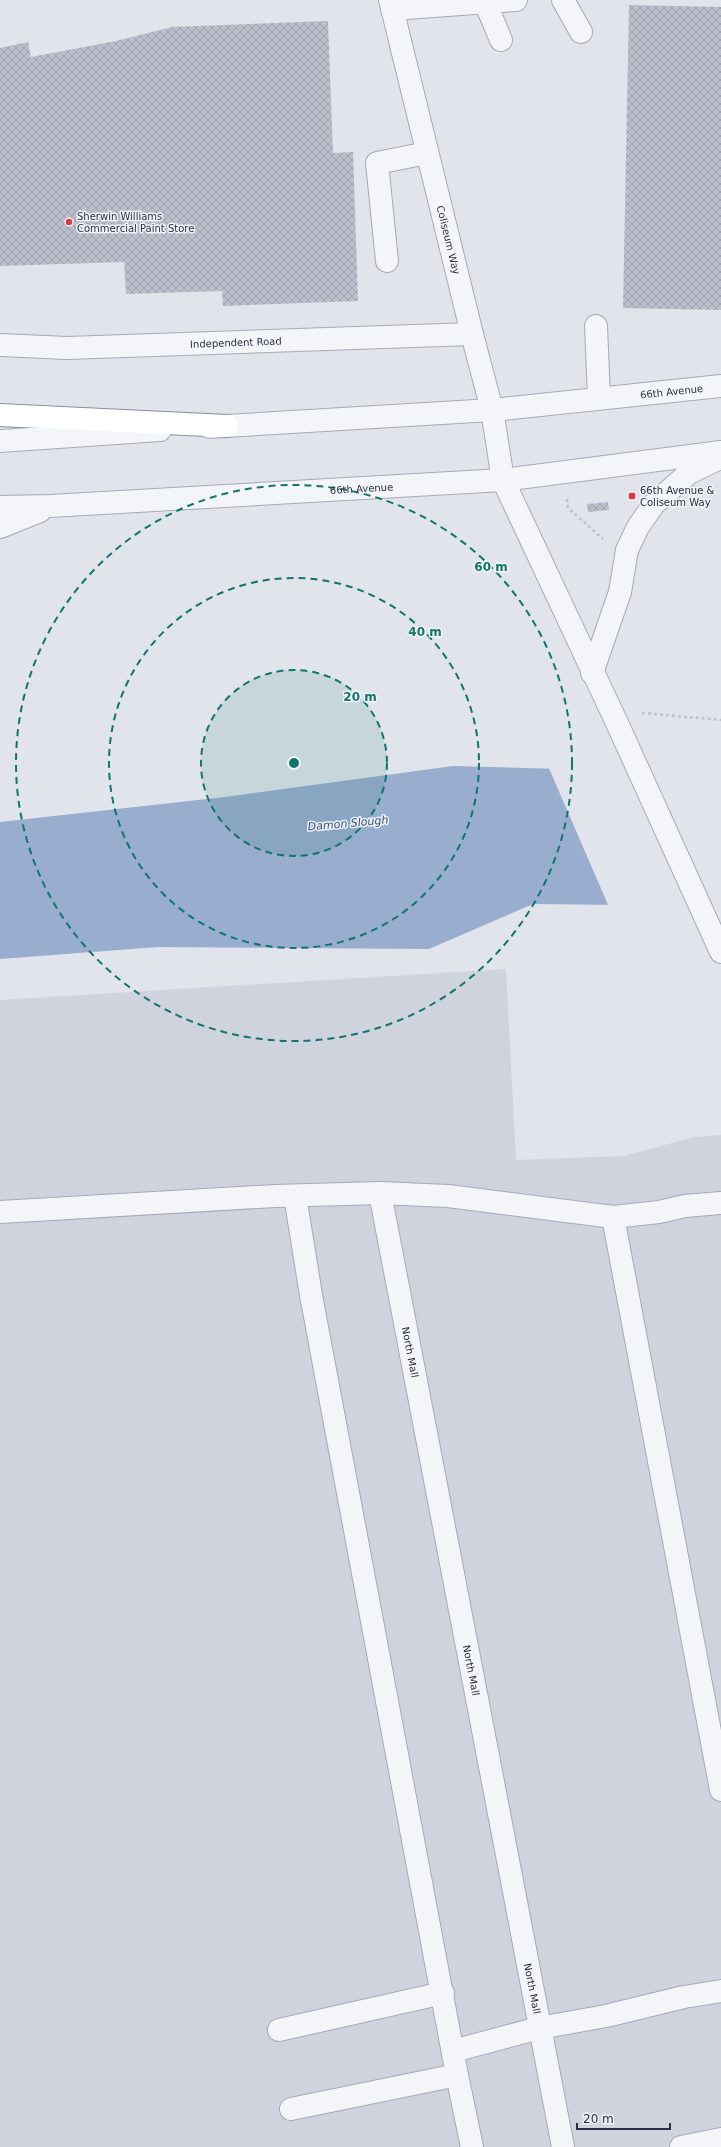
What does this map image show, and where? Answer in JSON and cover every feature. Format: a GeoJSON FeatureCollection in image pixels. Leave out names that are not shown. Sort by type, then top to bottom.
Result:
{"type":"FeatureCollection","features":[{"type":"Feature","properties":{"kind":"highway"},"geometry":{"type":"LineString","coordinates":[[0,415],[227,426]]}},
{"type":"Feature","properties":{"kind":"street"},"geometry":{"type":"LineString","coordinates":[[391,5],[516,0]]}},
{"type":"Feature","properties":{"kind":"street"},"geometry":{"type":"LineString","coordinates":[[563,0],[581,32]]}},
{"type":"Feature","properties":{"kind":"street"},"geometry":{"type":"LineString","coordinates":[[485,2],[501,40]]}},
{"type":"Feature","properties":{"kind":"street","name":"Coliseum Way"},"geometry":{"type":"LineString","coordinates":[[391,5],[492,410],[503,480],[592,673],[614,717],[721,952]]}},
{"type":"Feature","properties":{"kind":"street"},"geometry":{"type":"LineString","coordinates":[[387,261],[377,163],[428,153]]}},
{"type":"Feature","properties":{"kind":"street"},"geometry":{"type":"LineString","coordinates":[[596,326],[600,398]]}},
{"type":"Feature","properties":{"kind":"street","name":"Independent Road"},"geometry":{"type":"LineString","coordinates":[[0,346],[67,348],[472,334]]}},
{"type":"Feature","properties":{"kind":"street","name":"66th Avenue"},"geometry":{"type":"LineString","coordinates":[[0,441],[492,410],[721,386]]}},
{"type":"Feature","properties":{"kind":"street","name":"66th Avenue"},"geometry":{"type":"LineString","coordinates":[[0,507],[50,506],[503,480],[721,452]]}},
{"type":"Feature","properties":{"kind":"street"},"geometry":{"type":"LineString","coordinates":[[592,673],[620,592],[627,550],[638,527],[654,504],[689,473],[721,458]]}},
{"type":"Feature","properties":{"kind":"street"},"geometry":{"type":"LineString","coordinates":[[0,527],[50,506]]}},
{"type":"Feature","properties":{"kind":"street"},"geometry":{"type":"LineString","coordinates":[[0,1212],[295,1196],[380,1193],[448,1196],[613,1217],[659,1212],[685,1206],[721,1203]]}},
{"type":"Feature","properties":{"kind":"street","name":"North Mall"},"geometry":{"type":"LineString","coordinates":[[380,1193],[563,2147]]}},
{"type":"Feature","properties":{"kind":"street"},"geometry":{"type":"LineString","coordinates":[[295,1196],[457,2075],[472,2147]]}},
{"type":"Feature","properties":{"kind":"street"},"geometry":{"type":"LineString","coordinates":[[613,1217],[721,1790]]}},
{"type":"Feature","properties":{"kind":"street"},"geometry":{"type":"LineString","coordinates":[[453,2051],[540,2028],[606,2016],[684,1997],[721,1991]]}},
{"type":"Feature","properties":{"kind":"street"},"geometry":{"type":"LineString","coordinates":[[279,2030],[443,1993]]}},
{"type":"Feature","properties":{"kind":"street"},"geometry":{"type":"LineString","coordinates":[[291,2109],[457,2075]]}},
{"type":"Feature","properties":{"kind":"street"},"geometry":{"type":"LineString","coordinates":[[681,2147],[721,2139]]}},
{"type":"Feature","properties":{"kind":"path"},"geometry":{"type":"LineString","coordinates":[[567,498],[568,508],[608,542]]}},
{"type":"Feature","properties":{"kind":"path"},"geometry":{"type":"LineString","coordinates":[[563,510],[568,508]]}},
{"type":"Feature","properties":{"kind":"path"},"geometry":{"type":"LineString","coordinates":[[614,717],[721,720]]}},
{"type":"Feature","properties":{"kind":"shaded area"},"geometry":{"type":"Polygon","coordinates":[[[506,969],[516,1160],[624,1156],[694,1137],[721,1135],[721,2147],[0,2147],[0,1000],[506,969]]]}},
{"type":"Feature","properties":{"kind":"water","name":"Damon Slough"},"geometry":{"type":"Polygon","coordinates":[[[453,766],[563,769],[621,905],[533,904],[429,949],[158,947],[0,959],[0,822],[225,797],[453,766]]]}},
{"type":"Feature","properties":{"kind":"pier"},"geometry":{"type":"Polygon","coordinates":[[[548,766],[721,786],[721,933],[621,907],[609,907],[548,766]]]}},
{"type":"Feature","properties":{"kind":"building"},"geometry":{"type":"Polygon","coordinates":[[[629,5],[721,7],[721,310],[623,308],[629,5]]]}},
{"type":"Feature","properties":{"kind":"building"},"geometry":{"type":"Polygon","coordinates":[[[328,21],[333,153],[353,152],[358,301],[223,306],[222,291],[126,294],[124,262],[0,266],[0,48],[28,42],[31,57],[116,41],[172,27],[328,21]]]}},
{"type":"Feature","properties":{"kind":"building"},"geometry":{"type":"Polygon","coordinates":[[[608,502],[609,510],[588,512],[587,504],[608,502]]]}},
{"type":"Feature","properties":{"kind":"place","name":"Sherwin Williams Commercial Paint Store"},"geometry":{"type":"Point","coordinates":[69,222]}},
{"type":"Feature","properties":{"kind":"place","name":"66th Avenue & Coliseum Way"},"geometry":{"type":"Point","coordinates":[632,496]}}]}
